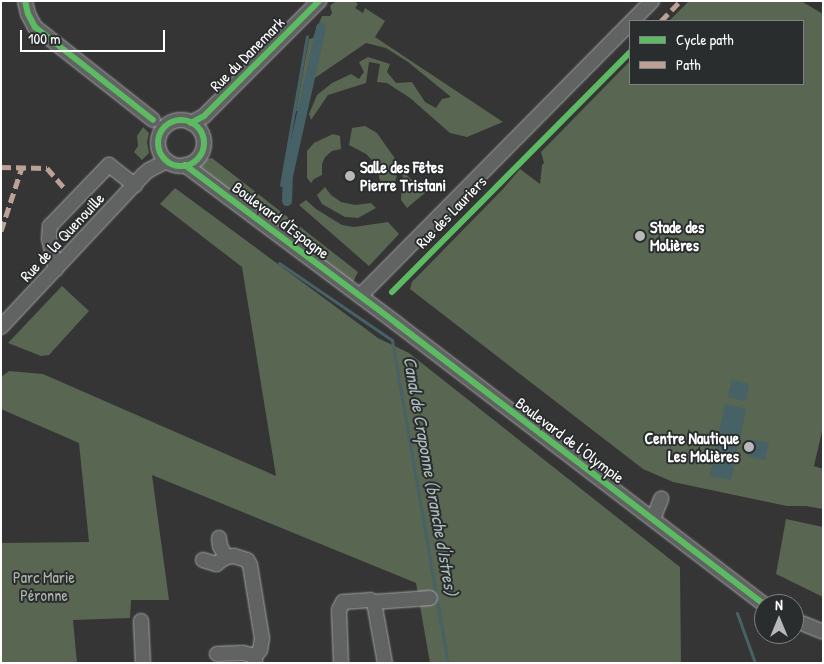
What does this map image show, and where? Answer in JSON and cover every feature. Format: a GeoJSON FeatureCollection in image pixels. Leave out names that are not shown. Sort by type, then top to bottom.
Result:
{"type":"FeatureCollection","features":[{"type":"Feature","properties":{"kind":"street"},"geometry":{"type":"LineString","coordinates":[[25,1],[28,14],[35,28],[153,120],[175,121],[196,128],[203,147],[192,167],[174,165],[167,162],[158,145],[153,120]]}},
{"type":"Feature","properties":{"kind":"street","name":"Rue du Danemark"},"geometry":{"type":"LineString","coordinates":[[196,128],[204,116],[319,1]]}},
{"type":"Feature","properties":{"kind":"street","name":"Rue des Lauriers"},"geometry":{"type":"LineString","coordinates":[[633,20],[652,1]]}},
{"type":"Feature","properties":{"kind":"street","name":"Rue des Lauriers"},"geometry":{"type":"LineString","coordinates":[[360,296],[629,24]]}},
{"type":"Feature","properties":{"kind":"street"},"geometry":{"type":"LineString","coordinates":[[158,145],[163,128],[175,121]]}},
{"type":"Feature","properties":{"kind":"street","name":"Rue de la Quenouille"},"geometry":{"type":"LineString","coordinates":[[149,170],[158,145]]}},
{"type":"Feature","properties":{"kind":"street","name":"Rue de la Quenouille"},"geometry":{"type":"LineString","coordinates":[[1,328],[149,170],[167,162]]}},
{"type":"Feature","properties":{"kind":"street"},"geometry":{"type":"LineString","coordinates":[[56,269],[49,239],[50,226],[109,165],[135,185]]}},
{"type":"Feature","properties":{"kind":"street","name":"Boulevard d'Espagne"},"geometry":{"type":"LineString","coordinates":[[192,167],[360,296]]}},
{"type":"Feature","properties":{"kind":"street","name":"Boulevard de l'Olympie"},"geometry":{"type":"LineString","coordinates":[[360,296],[754,596]]}},
{"type":"Feature","properties":{"kind":"street"},"geometry":{"type":"LineString","coordinates":[[652,518],[661,500]]}},
{"type":"Feature","properties":{"kind":"street"},"geometry":{"type":"LineString","coordinates":[[219,538],[220,546],[226,557]]}},
{"type":"Feature","properties":{"kind":"street"},"geometry":{"type":"LineString","coordinates":[[203,560],[216,564],[226,557],[240,557],[250,565],[262,638],[260,650],[255,659],[243,653],[217,654]]}},
{"type":"Feature","properties":{"kind":"street"},"geometry":{"type":"LineString","coordinates":[[341,663],[340,605],[348,600],[370,600],[374,602],[430,598]]}},
{"type":"Feature","properties":{"kind":"street"},"geometry":{"type":"LineString","coordinates":[[374,602],[385,663]]}},
{"type":"Feature","properties":{"kind":"street"},"geometry":{"type":"LineString","coordinates":[[142,621],[143,663]]}},
{"type":"Feature","properties":{"kind":"street"},"geometry":{"type":"LineString","coordinates":[[804,624],[823,632]]}},
{"type":"Feature","properties":{"kind":"green space"},"geometry":{"type":"Polygon","coordinates":[[[336,1],[354,1],[358,4],[355,8],[363,13],[365,8],[385,21],[375,37],[503,122],[467,137],[450,133],[410,98],[387,83],[377,82],[380,64],[369,62],[366,83],[328,95],[311,120],[309,114],[317,95],[332,83],[351,74],[359,79],[364,72],[359,62],[368,57],[390,64],[387,72],[396,83],[412,82],[425,102],[436,108],[442,99],[451,97],[408,62],[386,48],[366,43],[312,80],[300,112],[296,111],[309,39],[313,38],[322,16],[330,16],[332,13],[330,6],[336,1]]]}},
{"type":"Feature","properties":{"kind":"green space","name":"Stade des Molières"},"geometry":{"type":"Polygon","coordinates":[[[689,1],[801,1],[823,14],[823,427],[814,466],[823,469],[823,509],[806,506],[787,506],[673,482],[643,469],[410,289],[412,282],[503,189],[520,169],[540,184],[542,165],[544,163],[541,152],[629,62],[629,85],[804,85],[804,20],[670,20],[689,1]]]}},
{"type":"Feature","properties":{"kind":"green space"},"geometry":{"type":"Polygon","coordinates":[[[365,126],[377,133],[396,160],[398,171],[393,190],[382,187],[375,163],[366,154],[349,145],[352,128],[365,126]]]}},
{"type":"Feature","properties":{"kind":"green space"},"geometry":{"type":"Polygon","coordinates":[[[143,127],[149,133],[147,142],[149,153],[142,160],[134,152],[138,146],[137,136],[143,127]]]}},
{"type":"Feature","properties":{"kind":"green space"},"geometry":{"type":"Polygon","coordinates":[[[333,134],[340,136],[341,149],[332,151],[325,157],[322,164],[322,175],[311,183],[307,178],[307,151],[314,143],[333,134]]]}},
{"type":"Feature","properties":{"kind":"green space"},"geometry":{"type":"Polygon","coordinates":[[[212,158],[358,272],[351,286],[200,167],[204,159],[212,158]]]}},
{"type":"Feature","properties":{"kind":"green space"},"geometry":{"type":"Polygon","coordinates":[[[403,172],[426,192],[407,208],[401,200],[403,172]]]}},
{"type":"Feature","properties":{"kind":"green space"},"geometry":{"type":"Polygon","coordinates":[[[325,187],[331,195],[341,202],[355,205],[371,203],[376,208],[358,218],[345,217],[322,204],[317,195],[325,187]]]}},
{"type":"Feature","properties":{"kind":"green space","name":"Parc Marie Péronne"},"geometry":{"type":"Polygon","coordinates":[[[175,188],[378,338],[409,353],[680,567],[681,663],[430,663],[416,583],[152,475],[169,600],[131,600],[130,618],[73,620],[77,663],[1,663],[1,543],[89,542],[79,443],[1,409],[1,377],[9,371],[43,374],[276,476],[242,267],[160,204],[175,188]]]}},
{"type":"Feature","properties":{"kind":"green space"},"geometry":{"type":"Polygon","coordinates":[[[306,200],[316,209],[342,225],[354,227],[388,222],[399,234],[369,266],[299,205],[306,200]]]}},
{"type":"Feature","properties":{"kind":"green space"},"geometry":{"type":"Polygon","coordinates":[[[62,286],[89,311],[49,355],[41,356],[8,343],[62,286]]]}},
{"type":"Feature","properties":{"kind":"green space"},"geometry":{"type":"Polygon","coordinates":[[[786,519],[823,527],[823,597],[776,574],[786,519]]]}},
{"type":"Feature","properties":{"kind":"water"},"geometry":{"type":"Polygon","coordinates":[[[732,380],[749,384],[746,401],[728,397],[732,380]]]}},
{"type":"Feature","properties":{"kind":"water"},"geometry":{"type":"Polygon","coordinates":[[[725,404],[746,409],[731,480],[710,476],[725,404]]]}},
{"type":"Feature","properties":{"kind":"water"},"geometry":{"type":"Polygon","coordinates":[[[751,439],[769,443],[765,460],[747,456],[751,439]]]}},
{"type":"Feature","properties":{"kind":"waterway"},"geometry":{"type":"LineString","coordinates":[[287,201],[288,176],[321,28]]}},
{"type":"Feature","properties":{"kind":"waterway","name":"Canal de Craponne (branche d'Istres)"},"geometry":{"type":"LineString","coordinates":[[281,185],[307,36]]}},
{"type":"Feature","properties":{"kind":"waterway","name":"Canal de Craponne (branche d'Istres)"},"geometry":{"type":"LineString","coordinates":[[279,263],[392,340],[448,663]]}},
{"type":"Feature","properties":{"kind":"waterway"},"geometry":{"type":"LineString","coordinates":[[737,613],[755,663]]}},
{"type":"Feature","properties":{"kind":"marked path"},"geometry":{"type":"LineString","coordinates":[[662,20],[680,1]]}},
{"type":"Feature","properties":{"kind":"marked path"},"geometry":{"type":"LineString","coordinates":[[1,167],[47,168],[66,190]]}},
{"type":"Feature","properties":{"kind":"marked path"},"geometry":{"type":"LineString","coordinates":[[1,231],[22,167]]}},
{"type":"Feature","properties":{"kind":"cycle path"},"geometry":{"type":"LineString","coordinates":[[25,1],[28,14],[35,27],[153,120]]}},
{"type":"Feature","properties":{"kind":"cycle path"},"geometry":{"type":"LineString","coordinates":[[191,123],[204,116],[319,1]]}},
{"type":"Feature","properties":{"kind":"cycle path"},"geometry":{"type":"LineString","coordinates":[[392,292],[629,53]]}},
{"type":"Feature","properties":{"kind":"cycle path"},"geometry":{"type":"LineString","coordinates":[[181,120],[194,124],[200,130],[204,143],[200,156],[194,162],[181,166],[168,162],[162,156],[158,143],[162,130],[168,124],[181,120]]}},
{"type":"Feature","properties":{"kind":"cycle path"},"geometry":{"type":"LineString","coordinates":[[185,165],[396,323],[754,596]]}},
{"type":"Feature","properties":{"kind":"place","name":"Salle des Fêtes Pierre Tristani"},"geometry":{"type":"Point","coordinates":[350,176]}},
{"type":"Feature","properties":{"kind":"place","name":"Stade des Molières"},"geometry":{"type":"Point","coordinates":[640,236]}},
{"type":"Feature","properties":{"kind":"place","name":"Centre Nautique Les Molières"},"geometry":{"type":"Point","coordinates":[749,447]}}]}
